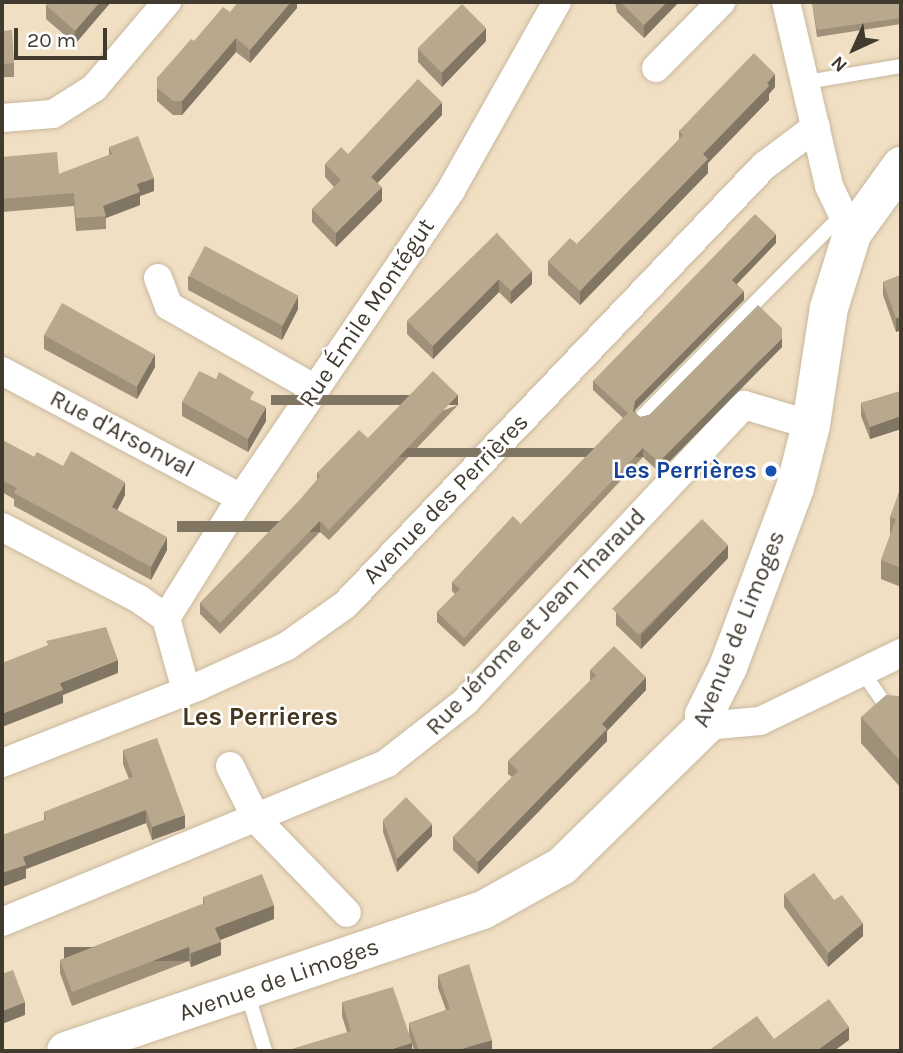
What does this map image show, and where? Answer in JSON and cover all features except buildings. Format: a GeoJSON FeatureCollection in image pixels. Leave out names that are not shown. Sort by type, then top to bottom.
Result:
{"type":"FeatureCollection","features":[{"type":"Feature","properties":{"kind":"main road","name":"Avenue de Limoges"},"geometry":{"type":"LineString","coordinates":[[66,1051],[483,910],[562,866],[705,726],[704,715],[728,667],[795,488],[811,425],[829,308],[847,224],[901,166]]}},
{"type":"Feature","properties":{"kind":"street"},"geometry":{"type":"LineString","coordinates":[[2,118],[53,114],[94,88],[167,2]]}},
{"type":"Feature","properties":{"kind":"street","name":"Rue Émile Montégut"},"geometry":{"type":"LineString","coordinates":[[166,618],[241,498],[451,190],[557,2]]}},
{"type":"Feature","properties":{"kind":"street"},"geometry":{"type":"LineString","coordinates":[[656,68],[721,2]]}},
{"type":"Feature","properties":{"kind":"street"},"geometry":{"type":"LineString","coordinates":[[786,2],[807,82],[829,186],[847,224]]}},
{"type":"Feature","properties":{"kind":"street","name":"Avenue des Perrières"},"geometry":{"type":"LineString","coordinates":[[2,763],[186,690],[287,646],[345,605],[764,166],[816,127]]}},
{"type":"Feature","properties":{"kind":"street"},"geometry":{"type":"LineString","coordinates":[[158,278],[169,306],[315,389]]}},
{"type":"Feature","properties":{"kind":"street","name":"Rue d'Arsonval"},"geometry":{"type":"LineString","coordinates":[[2,371],[241,498]]}},
{"type":"Feature","properties":{"kind":"street","name":"Rue Jérome et Jean Tharaud"},"geometry":{"type":"LineString","coordinates":[[2,922],[257,820],[387,763],[429,734],[476,691],[744,405],[811,425]]}},
{"type":"Feature","properties":{"kind":"street"},"geometry":{"type":"LineString","coordinates":[[5,533],[139,599],[166,618],[186,690]]}},
{"type":"Feature","properties":{"kind":"street"},"geometry":{"type":"LineString","coordinates":[[705,726],[760,721],[901,653]]}},
{"type":"Feature","properties":{"kind":"street"},"geometry":{"type":"LineString","coordinates":[[230,766],[257,820],[348,913]]}},
{"type":"Feature","properties":{"kind":"lane"},"geometry":{"type":"LineString","coordinates":[[807,82],[901,66]]}},
{"type":"Feature","properties":{"kind":"lane"},"geometry":{"type":"LineString","coordinates":[[642,417],[847,224]]}},
{"type":"Feature","properties":{"kind":"lane"},"geometry":{"type":"LineString","coordinates":[[862,671],[892,715]]}},
{"type":"Feature","properties":{"kind":"lane"},"geometry":{"type":"LineString","coordinates":[[247,992],[265,1051]]}},
{"type":"Feature","properties":{"kind":"place","name":"Les Perrières"},"geometry":{"type":"Point","coordinates":[771,471]}},
{"type":"Feature","properties":{"kind":"district","name":"Les Perrieres"},"geometry":{"type":"Point","coordinates":[260,717]}}]}
